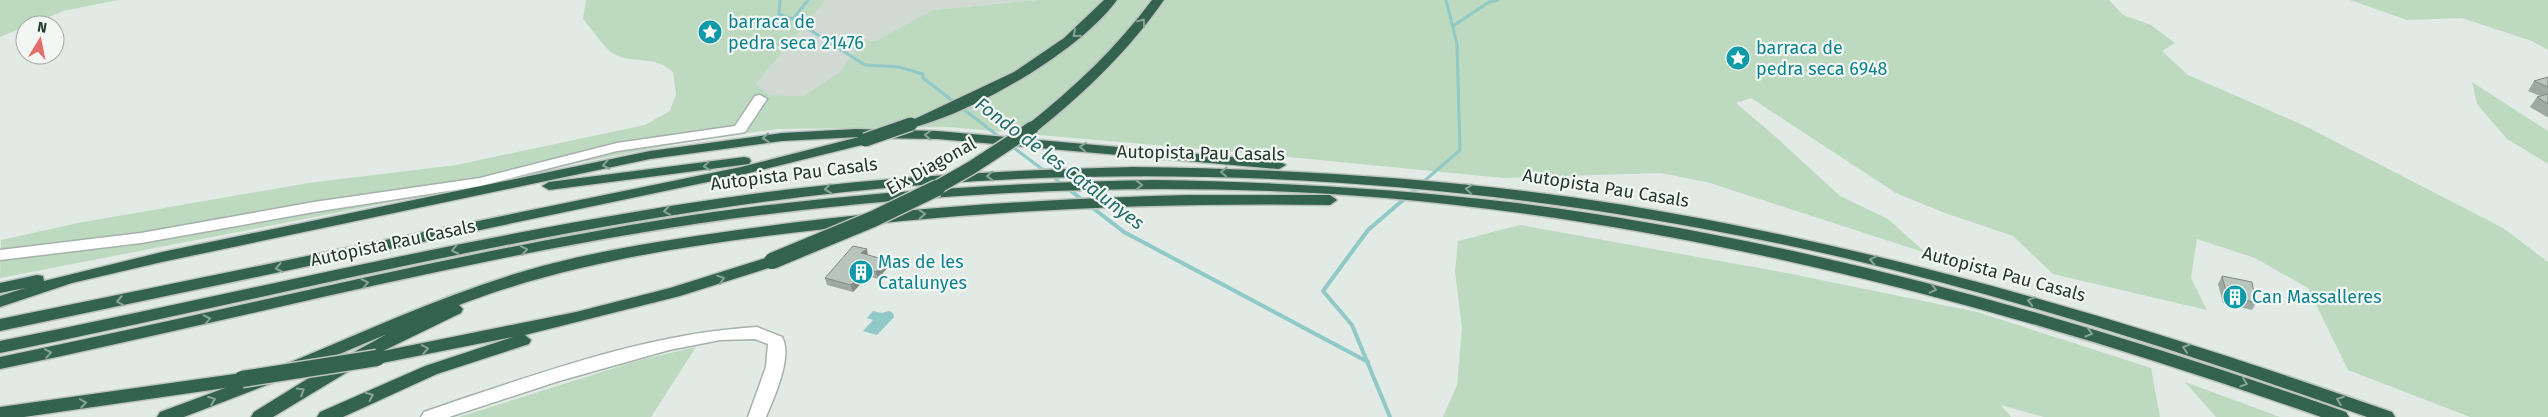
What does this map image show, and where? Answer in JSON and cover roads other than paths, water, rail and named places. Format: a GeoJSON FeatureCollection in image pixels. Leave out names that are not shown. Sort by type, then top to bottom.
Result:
{"type":"FeatureCollection","features":[{"type":"Feature","properties":{"kind":"highway"},"geometry":{"type":"LineString","coordinates":[[0,325],[741,171],[865,140],[958,105],[1008,80],[1052,53],[1083,28],[1111,0]]}},
{"type":"Feature","properties":{"kind":"highway","name":"Eix Diagonal"},"geometry":{"type":"LineString","coordinates":[[674,293],[772,262],[842,233],[908,202],[973,167],[1032,128],[1071,98],[1102,69],[1128,40],[1158,0]]}},
{"type":"Feature","properties":{"kind":"highway"},"geometry":{"type":"LineString","coordinates":[[0,288],[650,155],[739,141],[856,133],[937,135],[994,139],[1376,175],[1404,194]]}},
{"type":"Feature","properties":{"kind":"highway"},"geometry":{"type":"LineString","coordinates":[[0,307],[39,292],[108,273],[469,197],[842,146]]}},
{"type":"Feature","properties":{"kind":"highway","name":"Autopista Pau Casals"},"geometry":{"type":"LineString","coordinates":[[0,362],[439,267],[634,229],[826,202],[1056,180],[1239,173],[1404,194],[1800,257],[1935,290],[2075,329],[2230,378],[2340,417]]}},
{"type":"Feature","properties":{"kind":"highway","name":"Autopista Pau Casals"},"geometry":{"type":"LineString","coordinates":[[0,348],[498,241],[632,216],[820,190],[938,179],[1038,174],[1073,186],[1216,185],[1404,194],[1429,185],[1628,210],[1755,234],[1874,260],[2098,320],[2253,370],[2386,417]]}},
{"type":"Feature","properties":{"kind":"highway"},"geometry":{"type":"LineString","coordinates":[[166,417],[307,362],[409,316],[507,281],[623,253],[790,228],[916,214],[1095,202],[1271,199],[1404,194]]}},
{"type":"Feature","properties":{"kind":"highway"},"geometry":{"type":"LineString","coordinates":[[260,417],[317,380],[387,341],[456,309],[507,290],[565,272],[620,258],[790,228]]}},
{"type":"Feature","properties":{"kind":"highway"},"geometry":{"type":"LineString","coordinates":[[0,302],[83,275],[230,242]]}},
{"type":"Feature","properties":{"kind":"highway"},"geometry":{"type":"LineString","coordinates":[[0,414],[242,380],[376,358],[547,326],[674,293]]}},
{"type":"Feature","properties":{"kind":"highway"},"geometry":{"type":"LineString","coordinates":[[326,417],[397,384],[460,360],[512,343],[594,322],[674,293]]}},
{"type":"Feature","properties":{"kind":"street"},"geometry":{"type":"LineString","coordinates":[[0,255],[141,238],[314,207],[480,182],[617,147],[740,129],[760,99]]}},
{"type":"Feature","properties":{"kind":"street"},"geometry":{"type":"LineString","coordinates":[[430,417],[543,378],[606,360],[671,344],[751,331],[772,336],[777,342],[778,354],[757,417]]}},
{"type":"Feature","properties":{"kind":"water"},"geometry":{"type":"Polygon","coordinates":[[[873,311],[882,313],[889,311],[893,313],[894,317],[877,335],[863,331],[873,320],[867,318],[873,311]]]}},
{"type":"Feature","properties":{"kind":"waterway","name":"Fondo de les Catalunyes"},"geometry":{"type":"LineString","coordinates":[[780,0],[779,14],[793,19]]}},
{"type":"Feature","properties":{"kind":"waterway"},"geometry":{"type":"LineString","coordinates":[[793,19],[808,0]]}},
{"type":"Feature","properties":{"kind":"waterway"},"geometry":{"type":"LineString","coordinates":[[1415,189],[1460,150],[1457,44],[1446,0]]}},
{"type":"Feature","properties":{"kind":"waterway"},"geometry":{"type":"LineString","coordinates":[[1453,26],[1489,2],[1498,0]]}},
{"type":"Feature","properties":{"kind":"waterway","name":"Fondo de les Catalunyes"},"geometry":{"type":"LineString","coordinates":[[793,19],[865,65],[899,67],[923,74],[923,78],[1002,139]]}},
{"type":"Feature","properties":{"kind":"waterway","name":"Fondo de les Catalunyes"},"geometry":{"type":"LineString","coordinates":[[1010,145],[1046,172]]}},
{"type":"Feature","properties":{"kind":"waterway","name":"Fondo de les Catalunyes"},"geometry":{"type":"LineString","coordinates":[[1052,176],[1068,189]]}},
{"type":"Feature","properties":{"kind":"waterway","name":"Fondo de les Catalunyes"},"geometry":{"type":"LineString","coordinates":[[1067,188],[1084,201]]}},
{"type":"Feature","properties":{"kind":"waterway"},"geometry":{"type":"LineString","coordinates":[[1367,362],[1352,325],[1323,291],[1368,230],[1417,188]]}},
{"type":"Feature","properties":{"kind":"waterway","name":"Fondo de les Catalunyes"},"geometry":{"type":"LineString","coordinates":[[1089,205],[1124,232],[1367,362]]}},
{"type":"Feature","properties":{"kind":"waterway"},"geometry":{"type":"LineString","coordinates":[[1367,362],[1390,417]]}},
{"type":"Feature","properties":{"kind":"place","name":"barraca de pedra seca 21476"},"geometry":{"type":"Point","coordinates":[710,32]}},
{"type":"Feature","properties":{"kind":"place","name":"barraca de pedra seca 6948"},"geometry":{"type":"Point","coordinates":[1738,58]}},
{"type":"Feature","properties":{"kind":"place","name":"Mas de les Catalunyes"},"geometry":{"type":"Point","coordinates":[861,272]}},
{"type":"Feature","properties":{"kind":"place","name":"Can Massalleres"},"geometry":{"type":"Point","coordinates":[2235,297]}}]}
